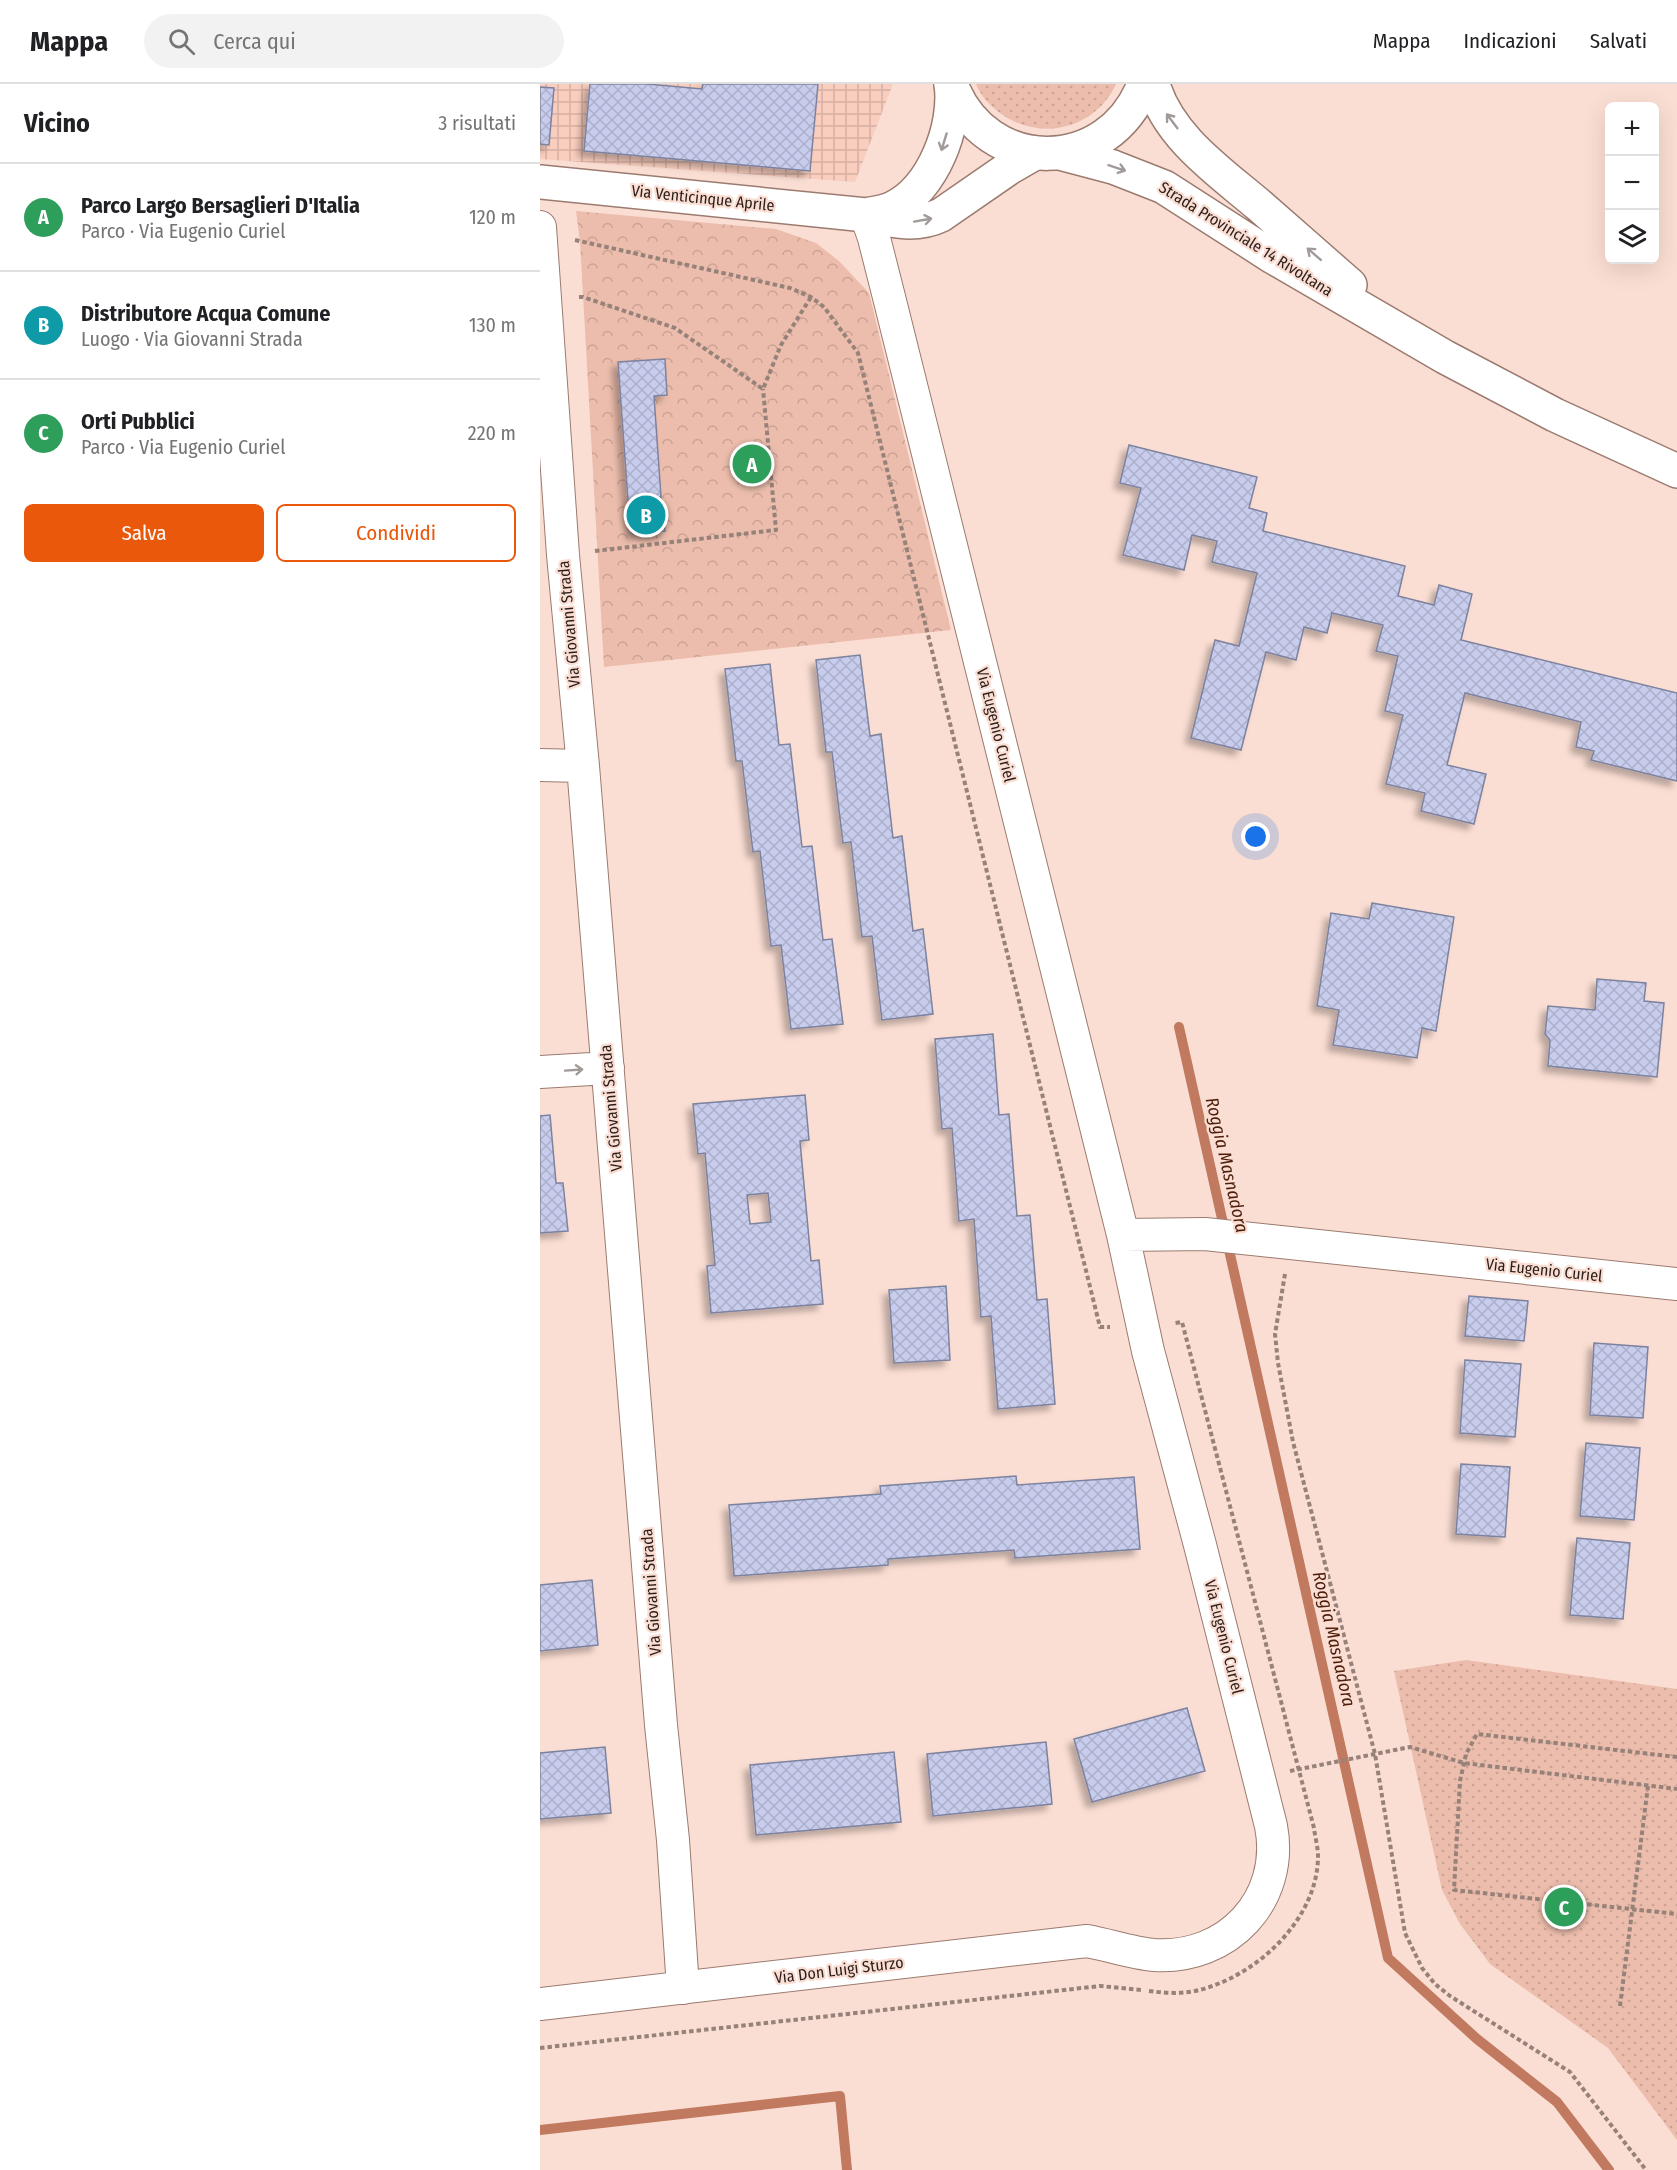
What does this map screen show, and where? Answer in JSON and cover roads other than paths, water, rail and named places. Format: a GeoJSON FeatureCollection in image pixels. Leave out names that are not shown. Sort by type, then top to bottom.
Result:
{"type":"FeatureCollection","features":[{"type":"Feature","properties":{"kind":"main road","name":"Strada Provinciale 14 Rivoltana"},"geometry":{"type":"LineString","coordinates":[[951,84],[963,109],[980,128],[1009,146],[1113,167],[1164,186],[1273,257],[1424,344],[1555,415],[1677,471]]}},
{"type":"Feature","properties":{"kind":"main road","name":"Via Venticinque Aprile"},"geometry":{"type":"LineString","coordinates":[[866,215],[885,211],[902,202],[918,186],[936,162],[944,144],[950,117],[951,84]]}},
{"type":"Feature","properties":{"kind":"main road"},"geometry":{"type":"LineString","coordinates":[[1048,153],[1090,145],[1111,132],[1131,110],[1144,84]]}},
{"type":"Feature","properties":{"kind":"main road","name":"Strada Provinciale 14 Rivoltana"},"geometry":{"type":"LineString","coordinates":[[1153,84],[1161,105],[1175,126],[1218,172],[1424,344]]}},
{"type":"Feature","properties":{"kind":"main road","name":"Via Venticinque Aprile"},"geometry":{"type":"LineString","coordinates":[[540,182],[866,215],[904,222],[933,219],[1009,168],[1048,153]]}},
{"type":"Feature","properties":{"kind":"street","name":"Via Eugenio Curiel"},"geometry":{"type":"LineString","coordinates":[[866,215],[889,297],[1123,1235],[1144,1328],[1275,1844],[1274,1862],[1268,1886],[1252,1912],[1239,1926],[1211,1946],[1192,1951],[1155,1955],[1138,1951]]}},
{"type":"Feature","properties":{"kind":"street","name":"Via Giovanni Strada"},"geometry":{"type":"LineString","coordinates":[[540,227],[562,555],[583,766],[673,1840],[683,1988]]}},
{"type":"Feature","properties":{"kind":"street"},"geometry":{"type":"LineString","coordinates":[[540,765],[583,766]]}},
{"type":"Feature","properties":{"kind":"street"},"geometry":{"type":"LineString","coordinates":[[540,1072],[608,1068]]}},
{"type":"Feature","properties":{"kind":"street","name":"Via Eugenio Curiel"},"geometry":{"type":"LineString","coordinates":[[1123,1235],[1205,1234],[1677,1284]]}},
{"type":"Feature","properties":{"kind":"street","name":"Via Don Luigi Sturzo"},"geometry":{"type":"LineString","coordinates":[[540,2004],[1087,1941],[1138,1951]]}},
{"type":"Feature","properties":{"kind":"waterway","name":"Roggia Masnadora"},"geometry":{"type":"LineString","coordinates":[[1179,1027],[1388,1958],[1477,2039],[1557,2102],[1609,2170]]}},
{"type":"Feature","properties":{"kind":"waterway"},"geometry":{"type":"LineString","coordinates":[[540,2130],[840,2096],[847,2170]]}},
{"type":"Feature","properties":{"kind":"place","name":"Parco Largo Bersaglieri D'Italia"},"geometry":{"type":"Point","coordinates":[752,464]}},
{"type":"Feature","properties":{"kind":"place","name":"Distributore Acqua Comune"},"geometry":{"type":"Point","coordinates":[646,515]}},
{"type":"Feature","properties":{"kind":"place","name":"Orti Pubblici"},"geometry":{"type":"Point","coordinates":[1564,1907]}}]}
